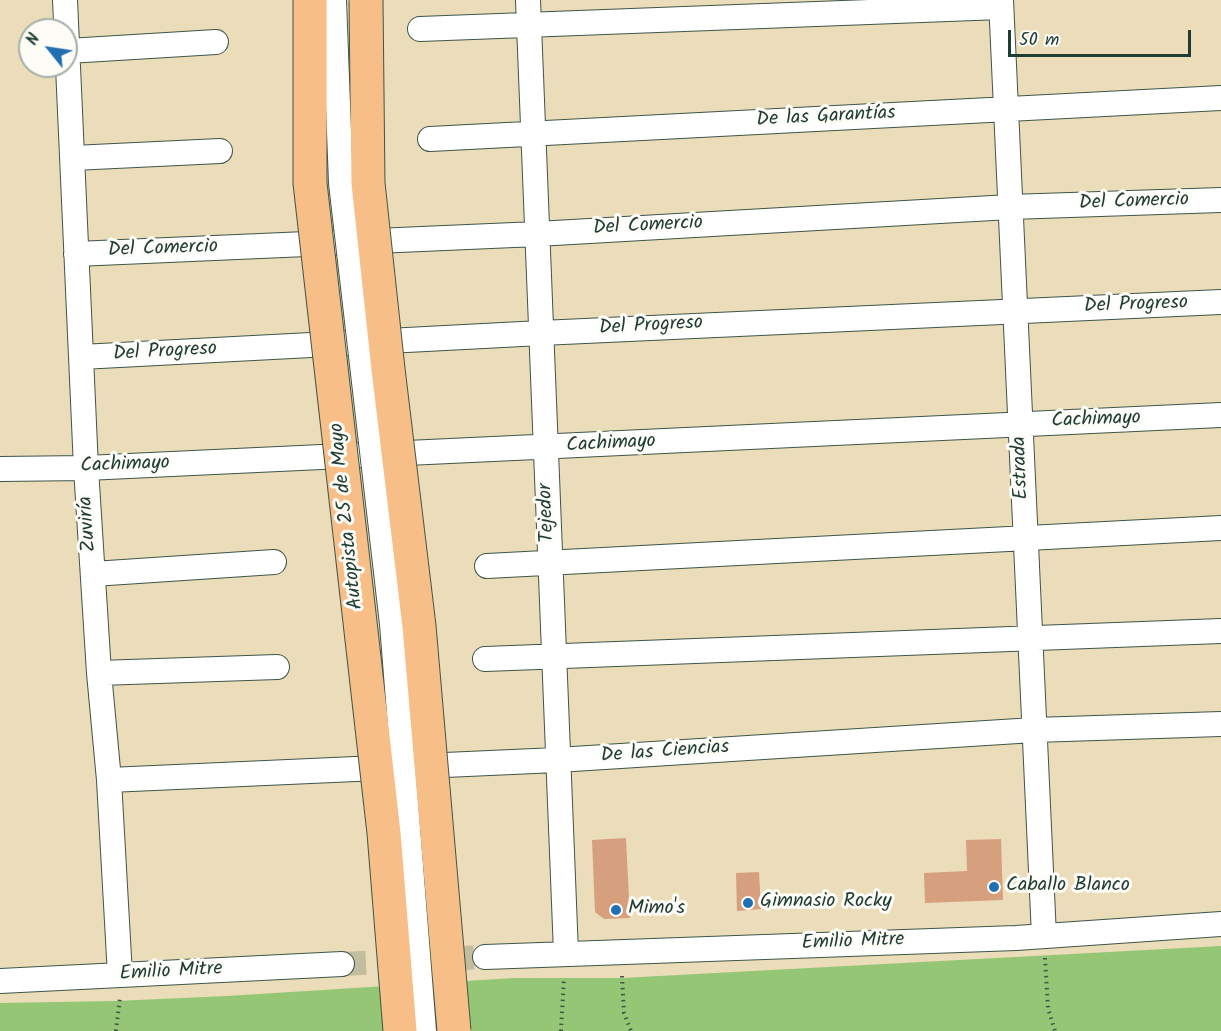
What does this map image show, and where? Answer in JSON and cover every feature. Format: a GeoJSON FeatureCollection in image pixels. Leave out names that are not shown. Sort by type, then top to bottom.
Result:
{"type":"FeatureCollection","features":[{"type":"Feature","properties":{"kind":"highway","name":"Autopista 25 de Mayo"},"geometry":{"type":"LineString","coordinates":[[310,0],[310,183],[382,821],[400,1031]]}},
{"type":"Feature","properties":{"kind":"highway"},"geometry":{"type":"LineString","coordinates":[[366,0],[368,183],[419,626],[454,1031]]}},
{"type":"Feature","properties":{"kind":"street","name":"Zuviría"},"geometry":{"type":"LineString","coordinates":[[65,0],[66,18]]}},
{"type":"Feature","properties":{"kind":"street"},"geometry":{"type":"LineString","coordinates":[[334,0],[341,183],[392,624],[424,1031]]}},
{"type":"Feature","properties":{"kind":"street"},"geometry":{"type":"LineString","coordinates":[[420,29],[529,12],[1001,4]]}},
{"type":"Feature","properties":{"kind":"street","name":"Estrada"},"geometry":{"type":"LineString","coordinates":[[1001,4],[1044,936]]}},
{"type":"Feature","properties":{"kind":"street","name":"Tejedor"},"geometry":{"type":"LineString","coordinates":[[529,12],[566,953]]}},
{"type":"Feature","properties":{"kind":"street"},"geometry":{"type":"LineString","coordinates":[[78,50],[216,42]]}},
{"type":"Feature","properties":{"kind":"street","name":"Zuviría"},"geometry":{"type":"LineString","coordinates":[[69,78],[86,468],[99,673],[109,780],[120,975]]}},
{"type":"Feature","properties":{"kind":"street","name":"De las Garantías"},"geometry":{"type":"LineString","coordinates":[[430,139],[1221,98]]}},
{"type":"Feature","properties":{"kind":"street"},"geometry":{"type":"LineString","coordinates":[[73,158],[220,151]]}},
{"type":"Feature","properties":{"kind":"street","name":"Del Comercio"},"geometry":{"type":"LineString","coordinates":[[76,254],[537,234],[1010,207],[1221,200]]}},
{"type":"Feature","properties":{"kind":"street","name":"Del Progreso"},"geometry":{"type":"LineString","coordinates":[[81,357],[1015,310],[1221,302]]}},
{"type":"Feature","properties":{"kind":"street","name":"Cachimayo"},"geometry":{"type":"LineString","coordinates":[[0,469],[86,468],[545,448],[1221,415]]}},
{"type":"Feature","properties":{"kind":"street"},"geometry":{"type":"LineString","coordinates":[[487,566],[1221,528]]}},
{"type":"Feature","properties":{"kind":"street"},"geometry":{"type":"LineString","coordinates":[[93,574],[274,562]]}},
{"type":"Feature","properties":{"kind":"street"},"geometry":{"type":"LineString","coordinates":[[486,659],[1221,631]]}},
{"type":"Feature","properties":{"kind":"street"},"geometry":{"type":"LineString","coordinates":[[99,673],[277,667]]}},
{"type":"Feature","properties":{"kind":"street","name":"De las Ciencias"},"geometry":{"type":"LineString","coordinates":[[109,780],[557,760],[1034,730],[1221,724]]}},
{"type":"Feature","properties":{"kind":"street","name":"Emilio Mitre"},"geometry":{"type":"LineString","coordinates":[[486,957],[1044,936],[1221,924]]}},
{"type":"Feature","properties":{"kind":"street","name":"Emilio Mitre"},"geometry":{"type":"LineString","coordinates":[[0,981],[342,964]]}},
{"type":"Feature","properties":{"kind":"path"},"geometry":{"type":"LineString","coordinates":[[1044,936],[1048,1008],[1055,1031]]}},
{"type":"Feature","properties":{"kind":"path"},"geometry":{"type":"LineString","coordinates":[[622,951],[624,1013],[630,1031]]}},
{"type":"Feature","properties":{"kind":"path"},"geometry":{"type":"LineString","coordinates":[[561,1031],[566,953]]}},
{"type":"Feature","properties":{"kind":"path"},"geometry":{"type":"LineString","coordinates":[[116,1031],[120,1002],[120,975]]}},
{"type":"Feature","properties":{"kind":"green space"},"geometry":{"type":"Polygon","coordinates":[[[1221,946],[1221,1031],[0,1031],[0,1003],[227,996],[514,978],[622,978],[1221,946]]]}},
{"type":"Feature","properties":{"kind":"building"},"geometry":{"type":"Polygon","coordinates":[[[626,838],[630,918],[604,919],[595,912],[592,840],[626,838]]]}},
{"type":"Feature","properties":{"kind":"building"},"geometry":{"type":"Polygon","coordinates":[[[1001,839],[1003,900],[925,903],[924,873],[967,871],[966,840],[1001,839]]]}},
{"type":"Feature","properties":{"kind":"building"},"geometry":{"type":"Polygon","coordinates":[[[759,872],[761,909],[737,911],[736,873],[759,872]]]}},
{"type":"Feature","properties":{"kind":"tunnel"},"geometry":{"type":"LineString","coordinates":[[342,964],[485,957]]}},
{"type":"Feature","properties":{"kind":"place","name":"Caballo Blanco"},"geometry":{"type":"Point","coordinates":[994,887]}},
{"type":"Feature","properties":{"kind":"place","name":"Gimnasio Rocky"},"geometry":{"type":"Point","coordinates":[748,903]}},
{"type":"Feature","properties":{"kind":"place","name":"Mimo's"},"geometry":{"type":"Point","coordinates":[616,910]}}]}
